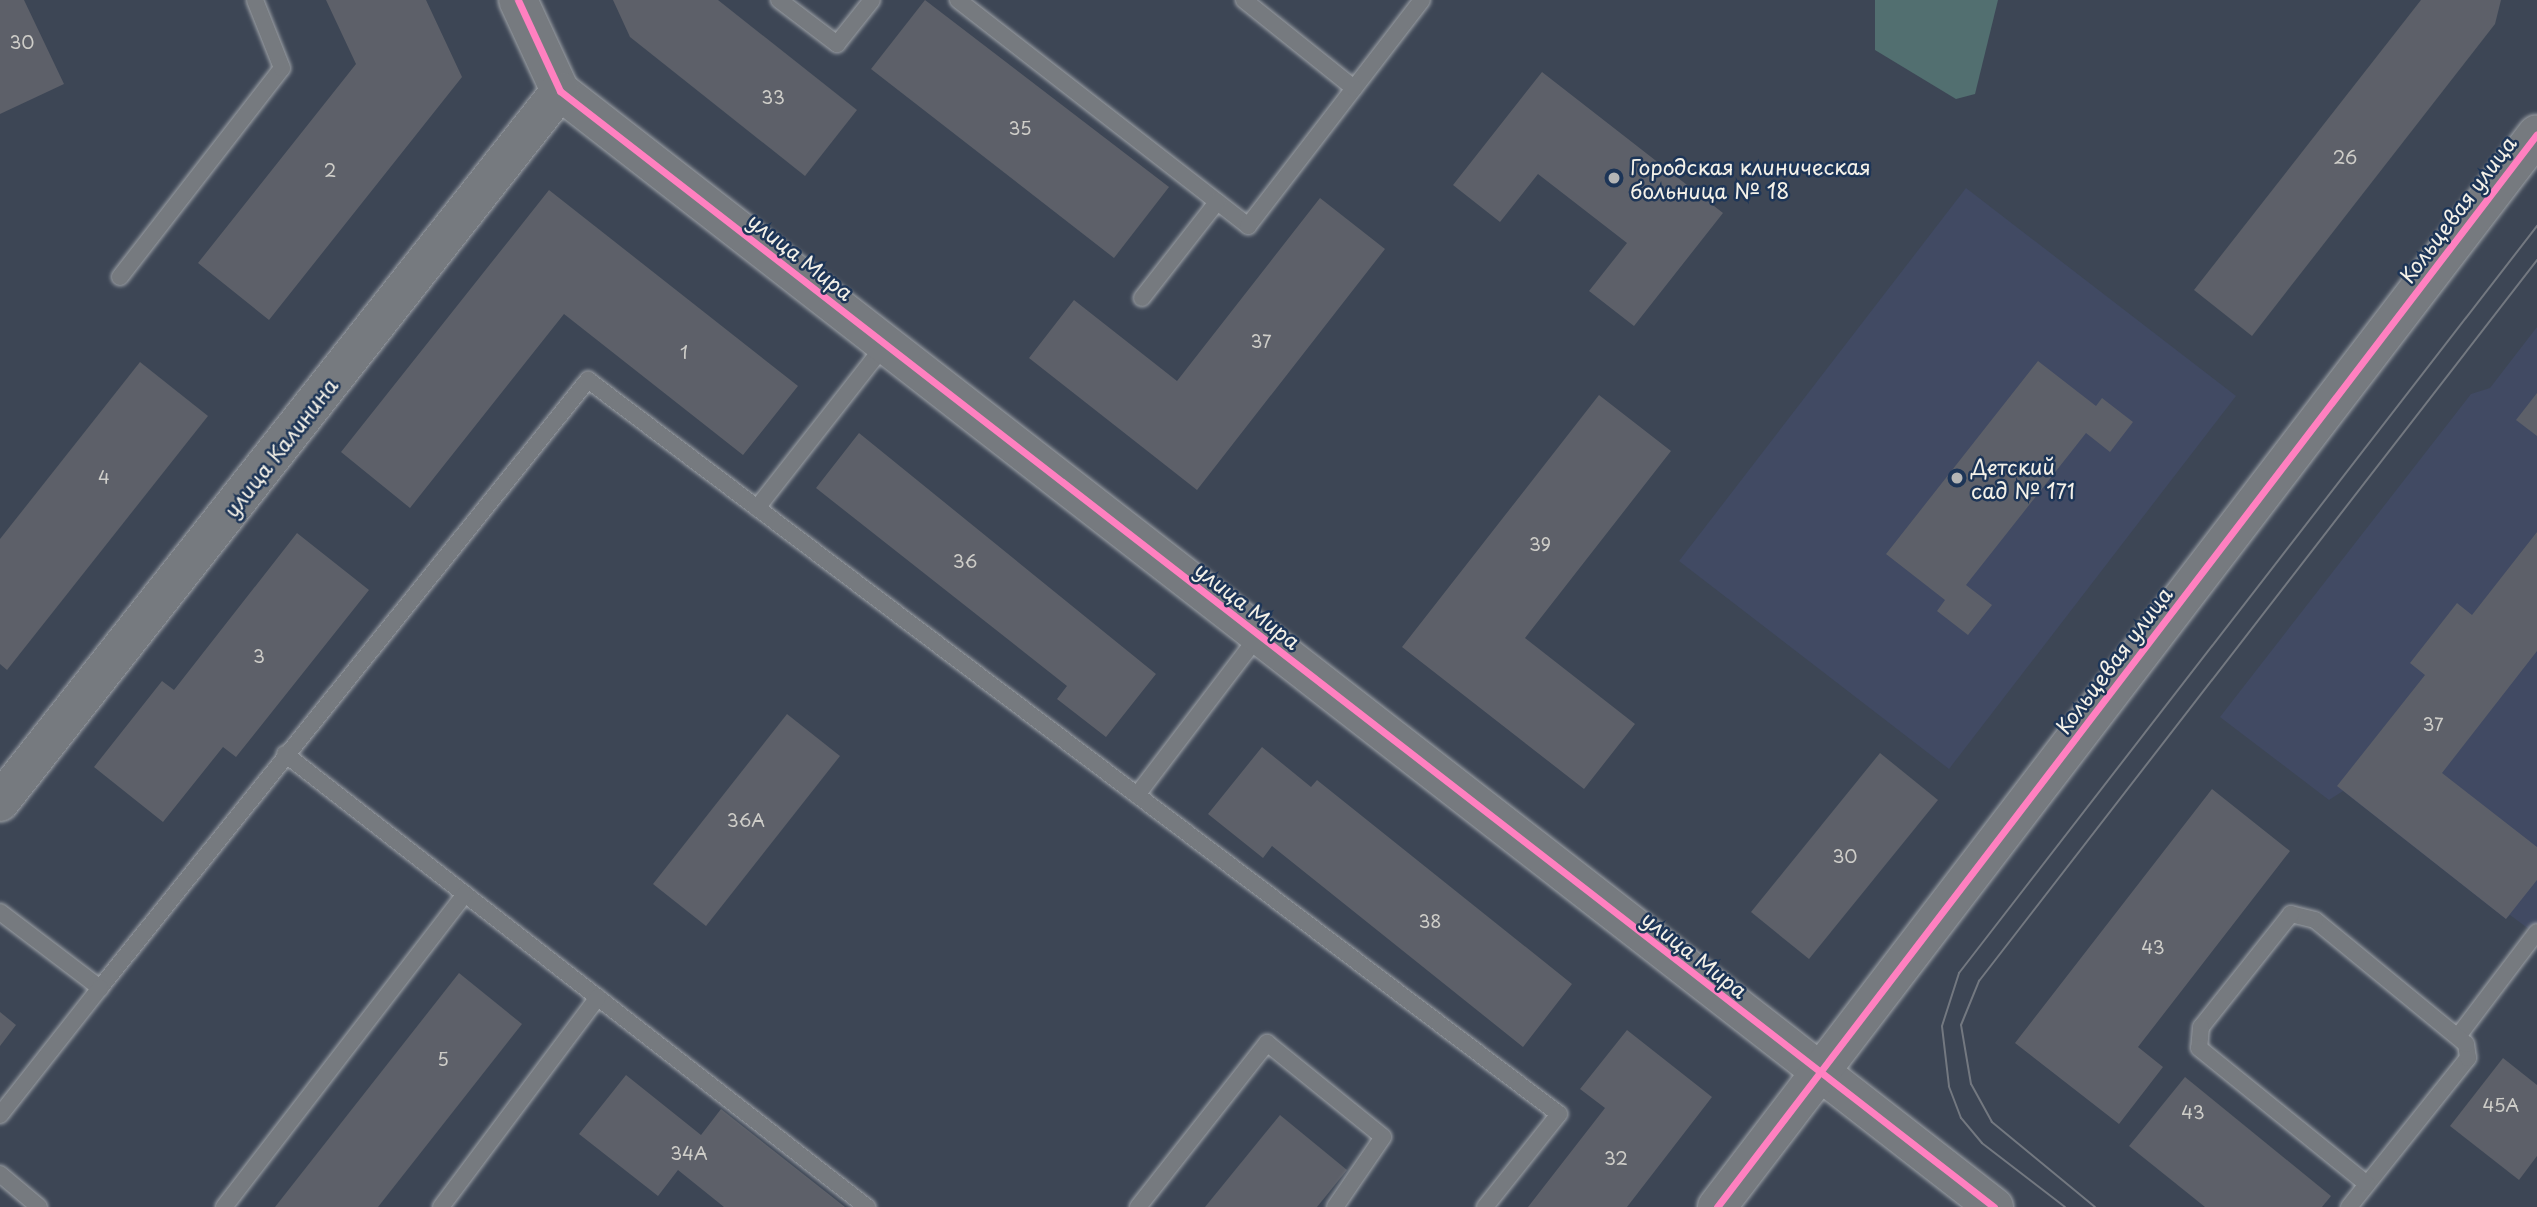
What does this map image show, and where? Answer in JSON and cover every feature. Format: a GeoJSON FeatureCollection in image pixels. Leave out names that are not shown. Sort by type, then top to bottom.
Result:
{"type":"FeatureCollection","features":[{"type":"Feature","properties":{"kind":"street","name":"улица Мира"},"geometry":{"type":"LineString","coordinates":[[518,0],[560,91],[1994,1207]]}},
{"type":"Feature","properties":{"kind":"street","name":"улица Калинина"},"geometry":{"type":"LineString","coordinates":[[0,802],[560,91]]}},
{"type":"Feature","properties":{"kind":"street","name":"Кольцевая улица"},"geometry":{"type":"LineString","coordinates":[[1717,1207],[2537,134]]}},
{"type":"Feature","properties":{"kind":"lane"},"geometry":{"type":"LineString","coordinates":[[120,276],[282,68],[254,0]]}},
{"type":"Feature","properties":{"kind":"lane"},"geometry":{"type":"LineString","coordinates":[[779,0],[837,44],[872,0]]}},
{"type":"Feature","properties":{"kind":"lane"},"geometry":{"type":"LineString","coordinates":[[958,0],[1248,226],[1422,0]]}},
{"type":"Feature","properties":{"kind":"lane"},"geometry":{"type":"LineString","coordinates":[[1244,0],[1354,88]]}},
{"type":"Feature","properties":{"kind":"lane"},"geometry":{"type":"LineString","coordinates":[[1142,298],[1217,202]]}},
{"type":"Feature","properties":{"kind":"lane"},"geometry":{"type":"LineString","coordinates":[[757,508],[885,344]]}},
{"type":"Feature","properties":{"kind":"lane"},"geometry":{"type":"LineString","coordinates":[[0,1115],[285,754],[588,380],[1559,1114],[1485,1207]]}},
{"type":"Feature","properties":{"kind":"lane"},"geometry":{"type":"LineString","coordinates":[[1137,795],[1259,635]]}},
{"type":"Feature","properties":{"kind":"lane"},"geometry":{"type":"LineString","coordinates":[[285,754],[867,1207]]}},
{"type":"Feature","properties":{"kind":"lane"},"geometry":{"type":"LineString","coordinates":[[224,1207],[465,894]]}},
{"type":"Feature","properties":{"kind":"lane"},"geometry":{"type":"LineString","coordinates":[[0,912],[100,988]]}},
{"type":"Feature","properties":{"kind":"lane"},"geometry":{"type":"LineString","coordinates":[[2348,1207],[2367,1184],[2468,1058],[2459,1035],[2302,914],[2280,925],[2201,1027],[2199,1048],[2207,1058],[2367,1184]]}},
{"type":"Feature","properties":{"kind":"lane"},"geometry":{"type":"LineString","coordinates":[[2459,1035],[2537,932]]}},
{"type":"Feature","properties":{"kind":"lane"},"geometry":{"type":"LineString","coordinates":[[441,1207],[598,997]]}},
{"type":"Feature","properties":{"kind":"lane"},"geometry":{"type":"LineString","coordinates":[[1138,1207],[1267,1043],[1383,1137],[1335,1207]]}},
{"type":"Feature","properties":{"kind":"lane"},"geometry":{"type":"LineString","coordinates":[[0,1174],[39,1207]]}},
{"type":"Feature","properties":{"kind":"shaded area","name":"Детский сад № 171"},"geometry":{"type":"Polygon","coordinates":[[[1966,188],[2236,396],[1949,769],[1679,561],[1966,188]]]}},
{"type":"Feature","properties":{"kind":"shaded area"},"geometry":{"type":"Polygon","coordinates":[[[2537,327],[2537,935],[2510,915],[2506,919],[2343,791],[2329,800],[2220,717],[2471,394],[2490,388],[2537,327]]]}},
{"type":"Feature","properties":{"kind":"green space"},"geometry":{"type":"Polygon","coordinates":[[[1875,0],[1998,0],[1975,94],[1956,99],[1875,50],[1875,0]]]}},
{"type":"Feature","properties":{"kind":"building"},"geometry":{"type":"Polygon","coordinates":[[[0,0],[24,0],[64,84],[0,114],[0,0]]]}},
{"type":"Feature","properties":{"kind":"building"},"geometry":{"type":"Polygon","coordinates":[[[326,0],[426,0],[462,77],[269,320],[198,263],[356,64],[326,0]]]}},
{"type":"Feature","properties":{"kind":"building"},"geometry":{"type":"Polygon","coordinates":[[[613,0],[718,0],[857,110],[805,176],[630,37],[613,0]]]}},
{"type":"Feature","properties":{"kind":"building"},"geometry":{"type":"Polygon","coordinates":[[[925,0],[1169,187],[1114,258],[871,69],[925,0]]]}},
{"type":"Feature","properties":{"kind":"building"},"geometry":{"type":"Polygon","coordinates":[[[2421,0],[2501,0],[2495,24],[2252,336],[2194,290],[2421,0]]]}},
{"type":"Feature","properties":{"kind":"building"},"geometry":{"type":"Polygon","coordinates":[[[1542,72],[1723,213],[1634,326],[1589,291],[1627,243],[1538,174],[1500,222],[1453,185],[1542,72]]]}},
{"type":"Feature","properties":{"kind":"building"},"geometry":{"type":"Polygon","coordinates":[[[549,190],[798,386],[743,455],[564,314],[410,508],[341,452],[549,190]]]}},
{"type":"Feature","properties":{"kind":"building"},"geometry":{"type":"Polygon","coordinates":[[[1320,198],[1385,249],[1197,490],[1029,358],[1074,300],[1177,381],[1320,198]]]}},
{"type":"Feature","properties":{"kind":"building"},"geometry":{"type":"Polygon","coordinates":[[[2038,361],[2096,406],[2102,398],[2133,422],[2110,452],[2086,433],[1966,585],[1992,605],[1968,635],[1937,611],[1945,600],[1886,554],[2038,361]]]}},
{"type":"Feature","properties":{"kind":"building"},"geometry":{"type":"Polygon","coordinates":[[[140,362],[208,416],[7,670],[0,664],[0,539],[140,362]]]}},
{"type":"Feature","properties":{"kind":"building"},"geometry":{"type":"Polygon","coordinates":[[[2537,393],[2537,436],[2516,420],[2537,393]]]}},
{"type":"Feature","properties":{"kind":"building"},"geometry":{"type":"Polygon","coordinates":[[[1599,395],[1671,451],[1525,638],[1635,724],[1584,789],[1402,647],[1599,395]]]}},
{"type":"Feature","properties":{"kind":"building"},"geometry":{"type":"Polygon","coordinates":[[[859,433],[1156,674],[1106,737],[1057,699],[1067,686],[816,488],[859,433]]]}},
{"type":"Feature","properties":{"kind":"building"},"geometry":{"type":"Polygon","coordinates":[[[2537,532],[2537,651],[2442,773],[2537,847],[2537,880],[2506,919],[2337,786],[2425,675],[2410,663],[2457,603],[2472,615],[2537,532]]]}},
{"type":"Feature","properties":{"kind":"building"},"geometry":{"type":"Polygon","coordinates":[[[297,533],[369,590],[236,757],[223,747],[163,822],[94,767],[162,681],[174,690],[297,533]]]}},
{"type":"Feature","properties":{"kind":"building"},"geometry":{"type":"Polygon","coordinates":[[[787,714],[840,756],[706,926],[653,884],[787,714]]]}},
{"type":"Feature","properties":{"kind":"building"},"geometry":{"type":"Polygon","coordinates":[[[1262,747],[1311,787],[1317,780],[1572,984],[1523,1047],[1272,846],[1263,858],[1208,814],[1262,747]]]}},
{"type":"Feature","properties":{"kind":"building"},"geometry":{"type":"Polygon","coordinates":[[[1880,753],[1938,800],[1809,959],[1751,912],[1880,753]]]}},
{"type":"Feature","properties":{"kind":"building"},"geometry":{"type":"Polygon","coordinates":[[[2212,789],[2290,851],[2138,1047],[2163,1067],[2119,1124],[2015,1043],[2212,789]]]}},
{"type":"Feature","properties":{"kind":"building"},"geometry":{"type":"Polygon","coordinates":[[[459,973],[522,1024],[378,1207],[275,1207],[459,973]]]}},
{"type":"Feature","properties":{"kind":"building"},"geometry":{"type":"Polygon","coordinates":[[[0,1012],[16,1025],[0,1046],[0,1012]]]}},
{"type":"Feature","properties":{"kind":"building"},"geometry":{"type":"Polygon","coordinates":[[[1627,1030],[1712,1097],[1627,1207],[1528,1207],[1605,1108],[1580,1089],[1627,1030]]]}},
{"type":"Feature","properties":{"kind":"building"},"geometry":{"type":"Polygon","coordinates":[[[2503,1058],[2537,1085],[2537,1156],[2519,1180],[2450,1126],[2503,1058]]]}},
{"type":"Feature","properties":{"kind":"building"},"geometry":{"type":"Polygon","coordinates":[[[626,1075],[701,1135],[721,1109],[845,1207],[724,1207],[678,1170],[658,1196],[579,1134],[626,1075]]]}},
{"type":"Feature","properties":{"kind":"building"},"geometry":{"type":"Polygon","coordinates":[[[2185,1077],[2331,1196],[2322,1207],[2205,1207],[2129,1146],[2185,1077]]]}},
{"type":"Feature","properties":{"kind":"building"},"geometry":{"type":"Polygon","coordinates":[[[1280,1115],[1347,1170],[1317,1207],[1205,1207],[1280,1115]]]}},
{"type":"Feature","properties":{"kind":"tram line"},"geometry":{"type":"LineString","coordinates":[[2065,1207],[1982,1143],[1961,1118],[1949,1086],[1942,1026],[1959,973],[2537,226]]}},
{"type":"Feature","properties":{"kind":"tram line"},"geometry":{"type":"LineString","coordinates":[[2095,1207],[1992,1122],[1971,1084],[1961,1025],[1979,981],[2537,260]]}},
{"type":"Feature","properties":{"kind":"cycle path"},"geometry":{"type":"LineString","coordinates":[[518,0],[560,91],[1994,1207]]}},
{"type":"Feature","properties":{"kind":"cycle path"},"geometry":{"type":"LineString","coordinates":[[1717,1207],[2537,134]]}},
{"type":"Feature","properties":{"kind":"place","name":"Городская клиническая больница № 18"},"geometry":{"type":"Point","coordinates":[1614,178]}},
{"type":"Feature","properties":{"kind":"place","name":"Детский сад № 171"},"geometry":{"type":"Point","coordinates":[1957,478]}}]}
